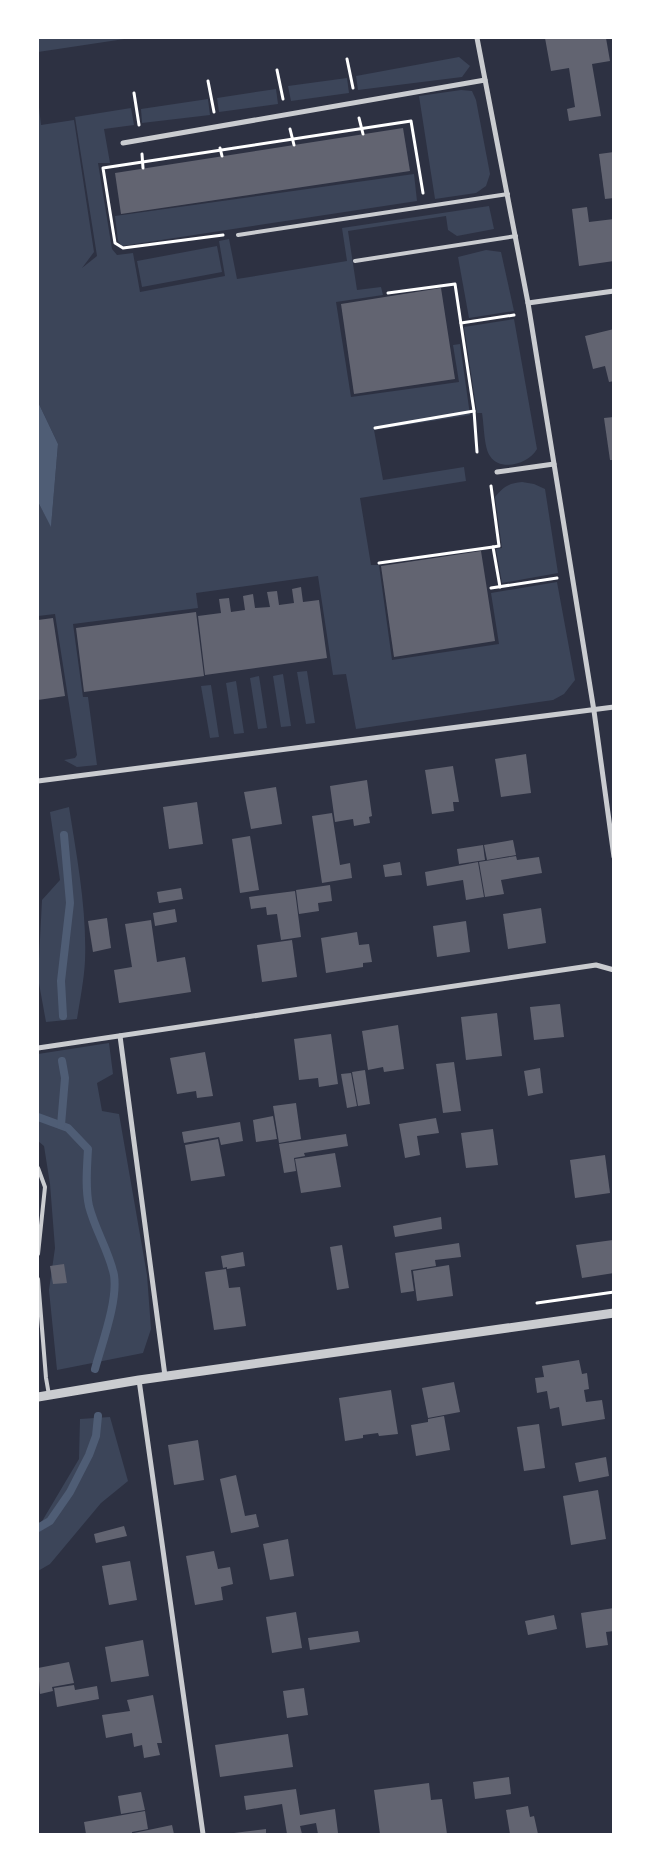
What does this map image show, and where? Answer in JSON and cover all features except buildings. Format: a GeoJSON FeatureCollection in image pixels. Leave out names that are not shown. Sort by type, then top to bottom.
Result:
{"type":"FeatureCollection","features":[{"type":"Feature","properties":{"kind":"street"},"geometry":{"type":"LineString","coordinates":[[477,38],[530,312],[594,710],[614,857]]}},
{"type":"Feature","properties":{"kind":"street"},"geometry":{"type":"LineString","coordinates":[[123,143],[485,80]]}},
{"type":"Feature","properties":{"kind":"street"},"geometry":{"type":"LineString","coordinates":[[528,303],[614,290]]}},
{"type":"Feature","properties":{"kind":"street"},"geometry":{"type":"LineString","coordinates":[[497,472],[554,464]]}},
{"type":"Feature","properties":{"kind":"street"},"geometry":{"type":"LineString","coordinates":[[38,781],[614,707]]}},
{"type":"Feature","properties":{"kind":"street"},"geometry":{"type":"LineString","coordinates":[[38,1048],[596,965],[614,970]]}},
{"type":"Feature","properties":{"kind":"street"},"geometry":{"type":"LineString","coordinates":[[120,1036],[165,1376]]}},
{"type":"Feature","properties":{"kind":"street"},"geometry":{"type":"LineString","coordinates":[[38,1397],[165,1376],[614,1313]]}},
{"type":"Feature","properties":{"kind":"street"},"geometry":{"type":"LineString","coordinates":[[139,1380],[203,1834]]}},
{"type":"Feature","properties":{"kind":"lane"},"geometry":{"type":"LineString","coordinates":[[238,236],[508,194]]}},
{"type":"Feature","properties":{"kind":"lane"},"geometry":{"type":"LineString","coordinates":[[355,261],[516,236]]}},
{"type":"Feature","properties":{"kind":"lane"},"geometry":{"type":"LineString","coordinates":[[38,1168],[45,1187],[38,1254]]}},
{"type":"Feature","properties":{"kind":"lane"},"geometry":{"type":"LineString","coordinates":[[38,1279],[49,1395]]}},
{"type":"Feature","properties":{"kind":"path"},"geometry":{"type":"LineString","coordinates":[[238,236],[224,235],[123,248],[115,243],[103,168],[411,120],[426,206]]}},
{"type":"Feature","properties":{"kind":"path"},"geometry":{"type":"LineString","coordinates":[[388,293],[455,284],[474,411],[478,452]]}},
{"type":"Feature","properties":{"kind":"path"},"geometry":{"type":"LineString","coordinates":[[461,323],[530,312]]}},
{"type":"Feature","properties":{"kind":"path"},"geometry":{"type":"LineString","coordinates":[[375,428],[474,411]]}},
{"type":"Feature","properties":{"kind":"path"},"geometry":{"type":"LineString","coordinates":[[379,563],[498,546],[491,484]]}},
{"type":"Feature","properties":{"kind":"path"},"geometry":{"type":"LineString","coordinates":[[493,547],[500,587]]}},
{"type":"Feature","properties":{"kind":"path"},"geometry":{"type":"LineString","coordinates":[[491,588],[572,575]]}},
{"type":"Feature","properties":{"kind":"shaded area"},"geometry":{"type":"Polygon","coordinates":[[[38,38],[131,38],[38,52],[38,38]]]}},
{"type":"Feature","properties":{"kind":"shaded area"},"geometry":{"type":"Polygon","coordinates":[[[459,57],[470,66],[462,77],[358,90],[356,76],[459,57]]]}},
{"type":"Feature","properties":{"kind":"shaded area"},"geometry":{"type":"Polygon","coordinates":[[[347,78],[349,93],[291,101],[288,86],[347,78]]]}},
{"type":"Feature","properties":{"kind":"shaded area"},"geometry":{"type":"Polygon","coordinates":[[[276,89],[278,104],[219,112],[217,98],[276,89]]]}},
{"type":"Feature","properties":{"kind":"shaded area"},"geometry":{"type":"Polygon","coordinates":[[[461,90],[472,91],[476,100],[490,174],[486,186],[476,193],[435,199],[419,96],[461,90]]]}},
{"type":"Feature","properties":{"kind":"shaded area"},"geometry":{"type":"Polygon","coordinates":[[[38,98],[41,125],[74,120],[94,252],[82,268],[97,256],[75,117],[131,108],[134,125],[104,129],[110,163],[98,163],[112,249],[117,255],[133,253],[140,292],[225,276],[219,241],[229,239],[237,279],[347,261],[342,228],[489,206],[494,229],[457,236],[448,230],[446,216],[348,231],[357,290],[381,287],[383,295],[336,302],[351,397],[459,382],[453,345],[460,344],[470,415],[374,430],[383,480],[464,467],[466,481],[360,498],[371,565],[379,565],[392,660],[499,644],[491,593],[557,582],[575,680],[564,694],[553,700],[356,729],[346,674],[333,675],[318,576],[196,593],[198,608],[73,624],[83,697],[88,697],[97,765],[77,767],[64,760],[75,758],[77,755],[55,614],[38,616],[38,502],[51,526],[58,444],[38,402],[38,98]]]}},
{"type":"Feature","properties":{"kind":"shaded area"},"geometry":{"type":"Polygon","coordinates":[[[208,99],[210,115],[142,123],[141,109],[208,99]]]}},
{"type":"Feature","properties":{"kind":"shaded area"},"geometry":{"type":"Polygon","coordinates":[[[414,174],[417,201],[122,246],[118,241],[115,216],[414,174]]]}},
{"type":"Feature","properties":{"kind":"shaded area"},"geometry":{"type":"Polygon","coordinates":[[[217,246],[222,272],[142,287],[137,261],[217,246]]]}},
{"type":"Feature","properties":{"kind":"shaded area"},"geometry":{"type":"Polygon","coordinates":[[[486,250],[501,252],[514,311],[469,318],[458,257],[486,250]]]}},
{"type":"Feature","properties":{"kind":"shaded area"},"geometry":{"type":"Polygon","coordinates":[[[514,319],[537,449],[528,459],[507,465],[495,461],[488,452],[482,413],[477,413],[464,327],[514,319]]]}},
{"type":"Feature","properties":{"kind":"shaded area"},"geometry":{"type":"Polygon","coordinates":[[[38,402],[58,444],[51,527],[38,502],[38,402]]]}},
{"type":"Feature","properties":{"kind":"shaded area"},"geometry":{"type":"Polygon","coordinates":[[[522,482],[534,484],[545,489],[558,573],[502,583],[496,549],[502,548],[495,497],[507,486],[522,482]]]}},
{"type":"Feature","properties":{"kind":"shaded area"},"geometry":{"type":"Polygon","coordinates":[[[307,671],[315,723],[306,724],[297,672],[307,671]]]}},
{"type":"Feature","properties":{"kind":"shaded area"},"geometry":{"type":"Polygon","coordinates":[[[283,674],[291,726],[281,727],[273,676],[283,674]]]}},
{"type":"Feature","properties":{"kind":"shaded area"},"geometry":{"type":"Polygon","coordinates":[[[259,676],[267,728],[258,729],[250,678],[259,676]]]}},
{"type":"Feature","properties":{"kind":"shaded area"},"geometry":{"type":"Polygon","coordinates":[[[236,681],[244,733],[234,734],[226,683],[236,681]]]}},
{"type":"Feature","properties":{"kind":"shaded area"},"geometry":{"type":"Polygon","coordinates":[[[211,685],[219,737],[210,738],[201,686],[211,685]]]}},
{"type":"Feature","properties":{"kind":"shaded area"},"geometry":{"type":"Polygon","coordinates":[[[69,807],[83,903],[84,975],[77,1019],[46,1022],[38,978],[42,900],[60,880],[50,812],[69,807]]]}},
{"type":"Feature","properties":{"kind":"shaded area"},"geometry":{"type":"Polygon","coordinates":[[[109,1043],[113,1074],[97,1083],[102,1111],[119,1114],[147,1275],[151,1329],[143,1353],[57,1370],[49,1290],[55,1248],[50,1184],[44,1146],[38,1141],[38,1054],[109,1043]]]}},
{"type":"Feature","properties":{"kind":"shaded area"},"geometry":{"type":"Polygon","coordinates":[[[110,1417],[128,1481],[101,1503],[50,1564],[38,1571],[38,1528],[79,1459],[80,1419],[110,1417]]]}},
{"type":"Feature","properties":{"kind":"waterway"},"geometry":{"type":"LineString","coordinates":[[63,1016],[61,981],[70,903],[64,835]]}},
{"type":"Feature","properties":{"kind":"waterway"},"geometry":{"type":"LineString","coordinates":[[61,1125],[65,1078],[62,1061]]}},
{"type":"Feature","properties":{"kind":"waterway"},"geometry":{"type":"LineString","coordinates":[[38,1117],[68,1128],[88,1149],[87,1185],[89,1206],[112,1266],[115,1285],[109,1322],[95,1369]]}},
{"type":"Feature","properties":{"kind":"waterway"},"geometry":{"type":"LineString","coordinates":[[38,1528],[50,1521],[70,1492],[89,1455],[96,1436],[98,1416]]}}]}
